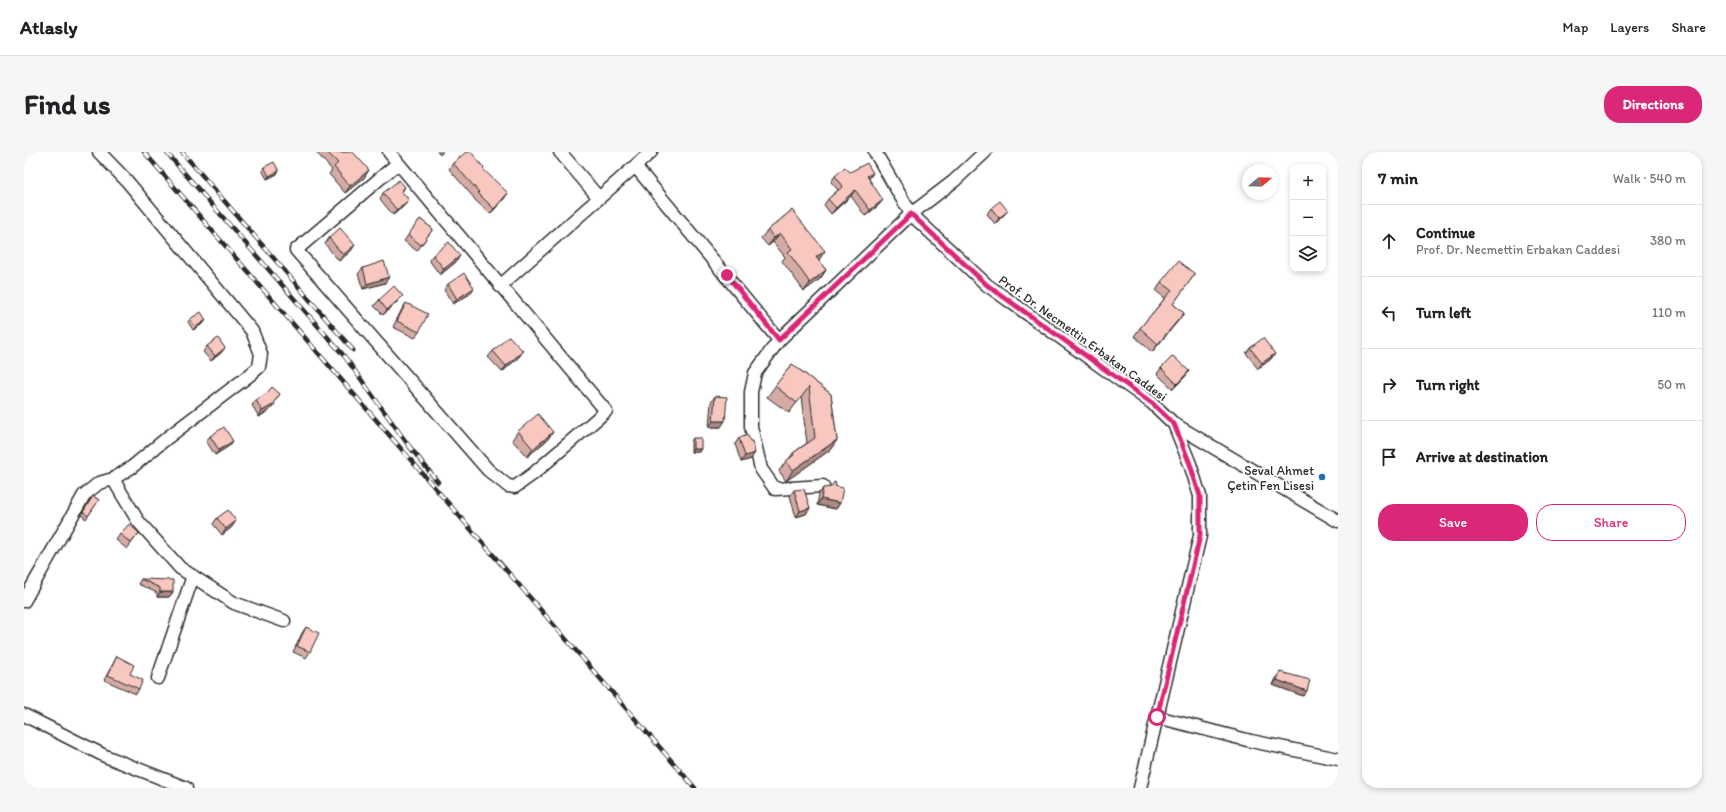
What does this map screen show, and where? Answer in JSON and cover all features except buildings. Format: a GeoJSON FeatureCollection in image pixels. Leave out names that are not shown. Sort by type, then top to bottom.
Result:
{"type":"FeatureCollection","features":[{"type":"Feature","properties":{"kind":"street"},"geometry":{"type":"LineString","coordinates":[[24,601],[84,495],[99,483],[113,479],[132,467],[259,367],[261,354],[252,331],[127,181],[99,152]]}},
{"type":"Feature","properties":{"kind":"street"},"geometry":{"type":"LineString","coordinates":[[389,152],[606,411],[533,474],[515,487],[508,486],[488,470],[296,250],[398,163]]}},
{"type":"Feature","properties":{"kind":"street"},"geometry":{"type":"LineString","coordinates":[[560,152],[599,198]]}},
{"type":"Feature","properties":{"kind":"street"},"geometry":{"type":"LineString","coordinates":[[500,286],[651,152]]}},
{"type":"Feature","properties":{"kind":"street","name":"Prof. Dr. Necmettin Erbakan Caddesi"},"geometry":{"type":"LineString","coordinates":[[875,152],[911,214],[987,285],[1152,403],[1174,424],[1190,464],[1200,496],[1200,536],[1140,788]]}},
{"type":"Feature","properties":{"kind":"street"},"geometry":{"type":"LineString","coordinates":[[823,486],[775,489],[761,469],[751,427],[751,392],[755,373],[779,340],[911,214],[954,181],[984,152]]}},
{"type":"Feature","properties":{"kind":"street"},"geometry":{"type":"LineString","coordinates":[[635,166],[779,340]]}},
{"type":"Feature","properties":{"kind":"street"},"geometry":{"type":"LineString","coordinates":[[1174,424],[1338,521]]}},
{"type":"Feature","properties":{"kind":"street"},"geometry":{"type":"LineString","coordinates":[[113,479],[138,521],[180,568],[234,602],[284,621]]}},
{"type":"Feature","properties":{"kind":"street"},"geometry":{"type":"LineString","coordinates":[[158,678],[193,576]]}},
{"type":"Feature","properties":{"kind":"street"},"geometry":{"type":"LineString","coordinates":[[24,714],[105,756],[186,788]]}},
{"type":"Feature","properties":{"kind":"street"},"geometry":{"type":"LineString","coordinates":[[1157,717],[1251,741],[1338,759]]}},
{"type":"Feature","properties":{"kind":"railway"},"geometry":{"type":"LineString","coordinates":[[144,152],[695,788]]}},
{"type":"Feature","properties":{"kind":"railway"},"geometry":{"type":"LineString","coordinates":[[166,152],[345,357],[409,446],[438,482]]}},
{"type":"Feature","properties":{"kind":"railway"},"geometry":{"type":"LineString","coordinates":[[182,152],[353,350]]}},
{"type":"Feature","properties":{"kind":"place","name":"Seval Ahmet Çetin Fen Lisesi"},"geometry":{"type":"Point","coordinates":[1322,477]}},
{"type":"Feature","properties":{"kind":"route"},"geometry":{"type":"LineString","coordinates":[[727,275],[779,340],[911,214],[987,285],[1152,403],[1174,424],[1190,464],[1200,496],[1200,536],[1157,717]]}}]}
